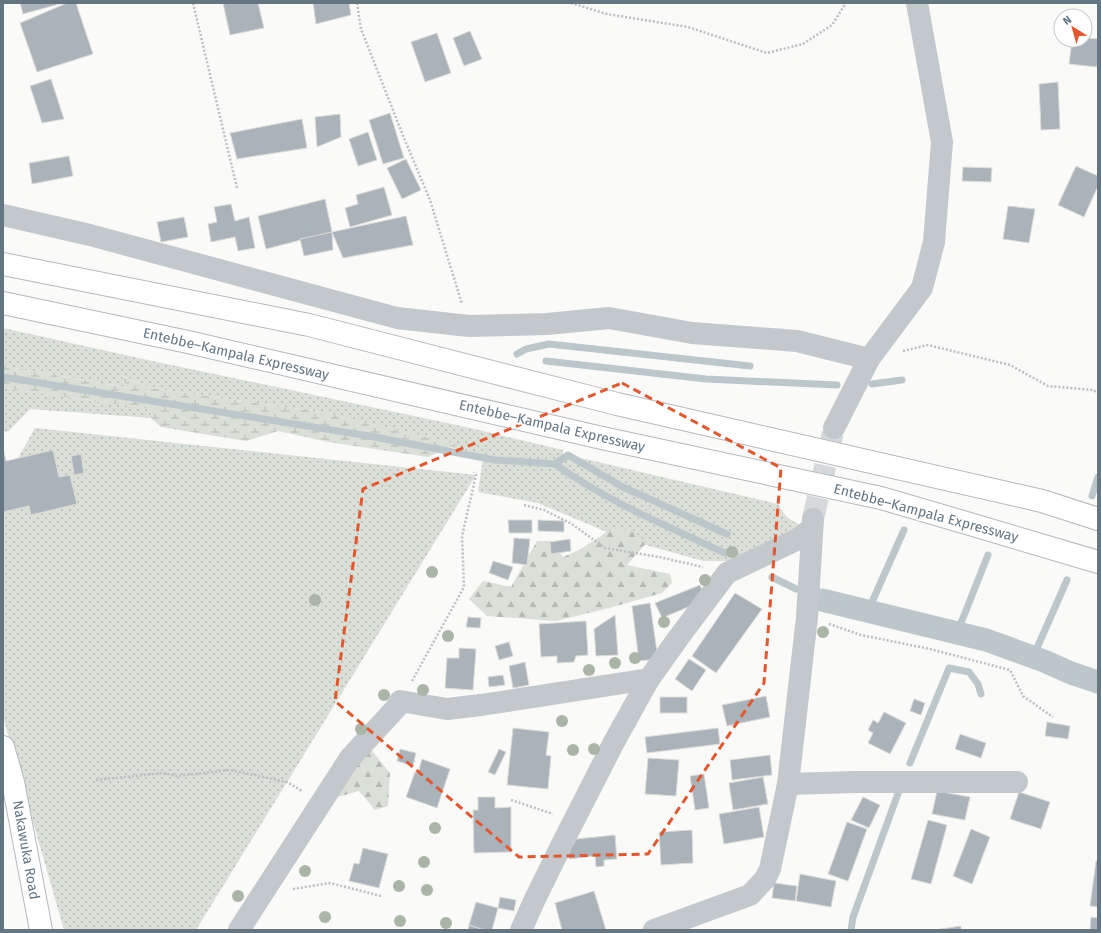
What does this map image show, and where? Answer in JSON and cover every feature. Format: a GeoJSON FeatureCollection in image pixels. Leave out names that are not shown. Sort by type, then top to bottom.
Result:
{"type":"FeatureCollection","features":[{"type":"Feature","properties":{"kind":"main road"},"geometry":{"type":"LineString","coordinates":[[3,264],[309,325],[617,404],[1042,500],[1098,519]]}},
{"type":"Feature","properties":{"kind":"main road","name":"Entebbe–Kampala Expressway"},"geometry":{"type":"LineString","coordinates":[[3,303],[188,342],[602,438],[881,498],[1098,562]]}},
{"type":"Feature","properties":{"kind":"main road","name":"Nakawuka Road"},"geometry":{"type":"LineString","coordinates":[[3,747],[14,782],[40,930]]}},
{"type":"Feature","properties":{"kind":"street"},"geometry":{"type":"LineString","coordinates":[[834,428],[869,359],[922,288],[934,242],[942,142],[917,3]]}},
{"type":"Feature","properties":{"kind":"street"},"geometry":{"type":"LineString","coordinates":[[3,215],[90,234],[397,318],[469,326],[547,324],[609,318],[692,333],[797,342],[869,359]]}},
{"type":"Feature","properties":{"kind":"street"},"geometry":{"type":"LineString","coordinates":[[521,930],[568,831],[614,742],[649,679],[727,572],[794,541],[813,524],[807,617],[788,784],[770,868],[765,878],[750,895],[654,930]]}},
{"type":"Feature","properties":{"kind":"street"},"geometry":{"type":"LineString","coordinates":[[239,930],[350,758],[397,707],[400,701],[447,709],[649,679]]}},
{"type":"Feature","properties":{"kind":"street"},"geometry":{"type":"LineString","coordinates":[[788,784],[854,782],[1017,782]]}},
{"type":"Feature","properties":{"kind":"path"},"geometry":{"type":"LineString","coordinates":[[193,3],[238,188]]}},
{"type":"Feature","properties":{"kind":"path"},"geometry":{"type":"LineString","coordinates":[[357,3],[361,29],[430,200],[469,326]]}},
{"type":"Feature","properties":{"kind":"path"},"geometry":{"type":"LineString","coordinates":[[571,3],[607,14],[688,27],[767,53],[803,44],[832,25],[846,3]]}},
{"type":"Feature","properties":{"kind":"path"},"geometry":{"type":"LineString","coordinates":[[869,359],[928,345],[1010,365],[1048,386],[1094,390],[1098,393]]}},
{"type":"Feature","properties":{"kind":"path"},"geometry":{"type":"LineString","coordinates":[[400,701],[464,587],[462,536],[476,475],[474,472]]}},
{"type":"Feature","properties":{"kind":"path"},"geometry":{"type":"LineString","coordinates":[[524,505],[544,510],[572,524],[605,548],[727,572]]}},
{"type":"Feature","properties":{"kind":"path"},"geometry":{"type":"LineString","coordinates":[[807,617],[861,635],[1010,670],[1024,696],[1053,717]]}},
{"type":"Feature","properties":{"kind":"path"},"geometry":{"type":"LineString","coordinates":[[96,780],[163,773],[177,776],[230,770],[287,782],[322,802]]}},
{"type":"Feature","properties":{"kind":"path"},"geometry":{"type":"LineString","coordinates":[[511,800],[555,815],[568,831]]}},
{"type":"Feature","properties":{"kind":"path"},"geometry":{"type":"LineString","coordinates":[[292,889],[330,883],[381,896]]}},
{"type":"Feature","properties":{"kind":"highlighted area"},"geometry":{"type":"Polygon","coordinates":[[[622,383],[781,468],[764,683],[648,854],[519,857],[335,701],[363,489],[622,383]]]}},
{"type":"Feature","properties":{"kind":"green space"},"geometry":{"type":"Polygon","coordinates":[[[3,328],[466,427],[563,450],[563,455],[555,461],[496,457],[448,447],[456,444],[322,412],[151,388],[121,375],[131,388],[3,366],[3,328]]]}},
{"type":"Feature","properties":{"kind":"green space"},"geometry":{"type":"Polygon","coordinates":[[[3,366],[130,388],[120,375],[151,388],[322,412],[457,444],[428,457],[328,442],[278,431],[246,441],[161,427],[151,418],[152,409],[3,388],[3,366]]]}},
{"type":"Feature","properties":{"kind":"green space"},"geometry":{"type":"Polygon","coordinates":[[[3,388],[152,409],[151,418],[30,409],[9,431],[3,432],[3,388]]]}},
{"type":"Feature","properties":{"kind":"green space"},"geometry":{"type":"Polygon","coordinates":[[[35,428],[476,475],[196,930],[64,930],[3,717],[3,485],[35,428]]]}},
{"type":"Feature","properties":{"kind":"green space"},"geometry":{"type":"Polygon","coordinates":[[[568,455],[778,504],[787,516],[799,524],[780,537],[751,553],[727,561],[703,561],[621,538],[538,503],[478,492],[483,458],[555,464],[568,455]]]}},
{"type":"Feature","properties":{"kind":"green space"},"geometry":{"type":"Polygon","coordinates":[[[613,528],[630,530],[647,542],[627,565],[670,574],[672,583],[662,593],[556,621],[487,616],[469,599],[483,581],[511,587],[537,541],[552,541],[563,557],[579,550],[613,528]]]}},
{"type":"Feature","properties":{"kind":"green space"},"geometry":{"type":"Polygon","coordinates":[[[369,747],[390,773],[388,806],[375,810],[359,791],[334,798],[369,747]]]}},
{"type":"Feature","properties":{"kind":"building"},"geometry":{"type":"Polygon","coordinates":[[[20,3],[63,3],[23,14],[20,3]]]}},
{"type":"Feature","properties":{"kind":"building"},"geometry":{"type":"Polygon","coordinates":[[[67,3],[76,3],[93,54],[37,72],[20,23],[67,3]]]}},
{"type":"Feature","properties":{"kind":"building"},"geometry":{"type":"Polygon","coordinates":[[[223,3],[258,3],[264,28],[230,35],[223,3]]]}},
{"type":"Feature","properties":{"kind":"building"},"geometry":{"type":"Polygon","coordinates":[[[313,3],[349,3],[351,15],[316,24],[313,3]]]}},
{"type":"Feature","properties":{"kind":"building"},"geometry":{"type":"Polygon","coordinates":[[[470,31],[482,59],[464,66],[453,38],[470,31]]]}},
{"type":"Feature","properties":{"kind":"building"},"geometry":{"type":"Polygon","coordinates":[[[437,33],[451,73],[425,82],[411,42],[437,33]]]}},
{"type":"Feature","properties":{"kind":"building"},"geometry":{"type":"Polygon","coordinates":[[[1093,39],[1098,39],[1097,67],[1069,64],[1071,48],[1093,48],[1093,39]]]}},
{"type":"Feature","properties":{"kind":"building"},"geometry":{"type":"Polygon","coordinates":[[[51,79],[64,119],[42,123],[30,86],[51,79]]]}},
{"type":"Feature","properties":{"kind":"building"},"geometry":{"type":"Polygon","coordinates":[[[1058,82],[1060,129],[1041,130],[1039,84],[1058,82]]]}},
{"type":"Feature","properties":{"kind":"building"},"geometry":{"type":"Polygon","coordinates":[[[390,113],[404,158],[383,164],[369,120],[390,113]]]}},
{"type":"Feature","properties":{"kind":"building"},"geometry":{"type":"Polygon","coordinates":[[[340,114],[341,137],[317,147],[315,117],[340,114]]]}},
{"type":"Feature","properties":{"kind":"building"},"geometry":{"type":"Polygon","coordinates":[[[302,119],[307,148],[237,159],[230,133],[302,119]]]}},
{"type":"Feature","properties":{"kind":"building"},"geometry":{"type":"Polygon","coordinates":[[[368,132],[377,160],[358,166],[349,139],[368,132]]]}},
{"type":"Feature","properties":{"kind":"building"},"geometry":{"type":"Polygon","coordinates":[[[69,156],[73,176],[32,184],[29,163],[69,156]]]}},
{"type":"Feature","properties":{"kind":"building"},"geometry":{"type":"Polygon","coordinates":[[[406,159],[421,190],[402,199],[387,168],[406,159]]]}},
{"type":"Feature","properties":{"kind":"building"},"geometry":{"type":"Polygon","coordinates":[[[1076,166],[1098,176],[1098,186],[1084,217],[1058,205],[1076,166]]]}},
{"type":"Feature","properties":{"kind":"building"},"geometry":{"type":"Polygon","coordinates":[[[963,167],[992,168],[991,182],[962,181],[963,167]]]}},
{"type":"Feature","properties":{"kind":"building"},"geometry":{"type":"Polygon","coordinates":[[[384,187],[392,215],[350,227],[345,208],[358,204],[356,195],[384,187]]]}},
{"type":"Feature","properties":{"kind":"building"},"geometry":{"type":"Polygon","coordinates":[[[325,199],[332,232],[266,249],[258,216],[325,199]]]}},
{"type":"Feature","properties":{"kind":"building"},"geometry":{"type":"Polygon","coordinates":[[[231,204],[235,221],[249,217],[255,248],[238,251],[235,237],[211,242],[208,224],[217,222],[214,207],[231,204]]]}},
{"type":"Feature","properties":{"kind":"building"},"geometry":{"type":"Polygon","coordinates":[[[1008,206],[1035,209],[1029,243],[1003,239],[1008,206]]]}},
{"type":"Feature","properties":{"kind":"building"},"geometry":{"type":"Polygon","coordinates":[[[406,216],[413,245],[343,258],[332,232],[406,216]]]}},
{"type":"Feature","properties":{"kind":"building"},"geometry":{"type":"Polygon","coordinates":[[[184,217],[188,237],[161,242],[157,222],[184,217]]]}},
{"type":"Feature","properties":{"kind":"building"},"geometry":{"type":"Polygon","coordinates":[[[332,232],[333,250],[304,256],[300,239],[332,232]]]}},
{"type":"Feature","properties":{"kind":"building"},"geometry":{"type":"Polygon","coordinates":[[[3,448],[6,461],[53,450],[59,477],[70,475],[77,504],[31,515],[29,506],[3,512],[3,448]]]}},
{"type":"Feature","properties":{"kind":"building"},"geometry":{"type":"Polygon","coordinates":[[[81,454],[84,473],[74,475],[71,456],[81,454]]]}},
{"type":"Feature","properties":{"kind":"building"},"geometry":{"type":"Polygon","coordinates":[[[508,520],[532,520],[532,533],[509,533],[508,520]]]}},
{"type":"Feature","properties":{"kind":"building"},"geometry":{"type":"Polygon","coordinates":[[[538,520],[564,521],[564,532],[538,531],[538,520]]]}},
{"type":"Feature","properties":{"kind":"building"},"geometry":{"type":"Polygon","coordinates":[[[514,538],[530,539],[527,565],[512,563],[514,538]]]}},
{"type":"Feature","properties":{"kind":"building"},"geometry":{"type":"Polygon","coordinates":[[[570,539],[571,551],[551,554],[550,542],[570,539]]]}},
{"type":"Feature","properties":{"kind":"building"},"geometry":{"type":"Polygon","coordinates":[[[493,561],[513,567],[508,580],[489,573],[493,561]]]}},
{"type":"Feature","properties":{"kind":"building"},"geometry":{"type":"Polygon","coordinates":[[[700,585],[703,592],[693,605],[662,618],[655,603],[700,585]]]}},
{"type":"Feature","properties":{"kind":"building"},"geometry":{"type":"Polygon","coordinates":[[[735,593],[762,609],[716,673],[692,656],[735,593]]]}},
{"type":"Feature","properties":{"kind":"building"},"geometry":{"type":"Polygon","coordinates":[[[650,603],[658,659],[639,661],[632,606],[650,603]]]}},
{"type":"Feature","properties":{"kind":"building"},"geometry":{"type":"Polygon","coordinates":[[[615,615],[618,655],[596,656],[594,629],[615,615]]]}},
{"type":"Feature","properties":{"kind":"building"},"geometry":{"type":"Polygon","coordinates":[[[468,617],[481,618],[480,628],[466,627],[468,617]]]}},
{"type":"Feature","properties":{"kind":"building"},"geometry":{"type":"Polygon","coordinates":[[[586,621],[588,655],[576,656],[574,662],[557,663],[557,656],[541,657],[539,624],[586,621]]]}},
{"type":"Feature","properties":{"kind":"building"},"geometry":{"type":"Polygon","coordinates":[[[509,642],[513,656],[499,660],[495,646],[509,642]]]}},
{"type":"Feature","properties":{"kind":"building"},"geometry":{"type":"Polygon","coordinates":[[[459,648],[476,649],[473,690],[445,688],[447,658],[459,658],[459,648]]]}},
{"type":"Feature","properties":{"kind":"building"},"geometry":{"type":"Polygon","coordinates":[[[689,659],[706,670],[692,691],[675,679],[689,659]]]}},
{"type":"Feature","properties":{"kind":"building"},"geometry":{"type":"Polygon","coordinates":[[[525,662],[529,685],[513,688],[509,666],[525,662]]]}},
{"type":"Feature","properties":{"kind":"building"},"geometry":{"type":"Polygon","coordinates":[[[503,675],[505,685],[489,687],[488,677],[503,675]]]}},
{"type":"Feature","properties":{"kind":"building"},"geometry":{"type":"Polygon","coordinates":[[[766,696],[770,717],[727,726],[722,705],[766,696]]]}},
{"type":"Feature","properties":{"kind":"building"},"geometry":{"type":"Polygon","coordinates":[[[660,697],[687,697],[687,713],[660,713],[660,697]]]}},
{"type":"Feature","properties":{"kind":"building"},"geometry":{"type":"Polygon","coordinates":[[[914,699],[925,703],[921,715],[910,711],[914,699]]]}},
{"type":"Feature","properties":{"kind":"building"},"geometry":{"type":"Polygon","coordinates":[[[884,712],[906,723],[890,754],[868,743],[873,733],[868,730],[873,720],[878,723],[884,712]]]}},
{"type":"Feature","properties":{"kind":"building"},"geometry":{"type":"Polygon","coordinates":[[[1047,722],[1070,726],[1068,739],[1045,736],[1047,722]]]}},
{"type":"Feature","properties":{"kind":"building"},"geometry":{"type":"Polygon","coordinates":[[[513,728],[549,732],[546,755],[551,756],[548,789],[507,785],[513,728]]]}},
{"type":"Feature","properties":{"kind":"building"},"geometry":{"type":"Polygon","coordinates":[[[718,728],[720,744],[647,753],[645,737],[718,728]]]}},
{"type":"Feature","properties":{"kind":"building"},"geometry":{"type":"Polygon","coordinates":[[[960,734],[986,743],[981,758],[955,749],[960,734]]]}},
{"type":"Feature","properties":{"kind":"building"},"geometry":{"type":"Polygon","coordinates":[[[400,749],[416,753],[413,766],[397,761],[400,749]]]}},
{"type":"Feature","properties":{"kind":"building"},"geometry":{"type":"Polygon","coordinates":[[[499,749],[506,752],[495,775],[488,772],[499,749]]]}},
{"type":"Feature","properties":{"kind":"building"},"geometry":{"type":"Polygon","coordinates":[[[770,755],[772,775],[732,780],[730,760],[770,755]]]}},
{"type":"Feature","properties":{"kind":"building"},"geometry":{"type":"Polygon","coordinates":[[[648,758],[679,760],[676,796],[645,794],[648,758]]]}},
{"type":"Feature","properties":{"kind":"building"},"geometry":{"type":"Polygon","coordinates":[[[422,759],[450,769],[437,808],[406,797],[415,772],[418,773],[422,759]]]}},
{"type":"Feature","properties":{"kind":"building"},"geometry":{"type":"Polygon","coordinates":[[[704,774],[709,808],[695,810],[690,776],[704,774]]]}},
{"type":"Feature","properties":{"kind":"building"},"geometry":{"type":"Polygon","coordinates":[[[763,777],[768,804],[733,810],[729,783],[763,777]]]}},
{"type":"Feature","properties":{"kind":"building"},"geometry":{"type":"Polygon","coordinates":[[[937,791],[970,797],[965,820],[932,814],[937,791]]]}},
{"type":"Feature","properties":{"kind":"building"},"geometry":{"type":"Polygon","coordinates":[[[1019,792],[1050,802],[1041,829],[1010,819],[1019,792]]]}},
{"type":"Feature","properties":{"kind":"building"},"geometry":{"type":"Polygon","coordinates":[[[478,797],[495,797],[495,808],[511,807],[511,852],[474,853],[473,810],[478,810],[478,797]]]}},
{"type":"Feature","properties":{"kind":"building"},"geometry":{"type":"Polygon","coordinates":[[[863,797],[880,805],[869,828],[851,820],[863,797]]]}},
{"type":"Feature","properties":{"kind":"building"},"geometry":{"type":"Polygon","coordinates":[[[759,807],[764,837],[724,844],[719,814],[759,807]]]}},
{"type":"Feature","properties":{"kind":"building"},"geometry":{"type":"Polygon","coordinates":[[[928,820],[947,825],[931,884],[911,879],[928,820]]]}},
{"type":"Feature","properties":{"kind":"building"},"geometry":{"type":"Polygon","coordinates":[[[847,822],[867,829],[848,881],[828,874],[847,822]]]}},
{"type":"Feature","properties":{"kind":"building"},"geometry":{"type":"Polygon","coordinates":[[[971,829],[990,837],[972,884],[953,876],[971,829]]]}},
{"type":"Feature","properties":{"kind":"building"},"geometry":{"type":"Polygon","coordinates":[[[692,830],[693,863],[661,865],[659,832],[692,830]]]}},
{"type":"Feature","properties":{"kind":"building"},"geometry":{"type":"Polygon","coordinates":[[[615,835],[617,859],[604,860],[604,866],[596,867],[595,856],[569,859],[567,840],[615,835]]]}},
{"type":"Feature","properties":{"kind":"building"},"geometry":{"type":"Polygon","coordinates":[[[363,848],[388,854],[379,888],[349,881],[354,863],[359,864],[363,848]]]}},
{"type":"Feature","properties":{"kind":"building"},"geometry":{"type":"Polygon","coordinates":[[[1096,861],[1098,861],[1098,907],[1090,906],[1096,861]]]}},
{"type":"Feature","properties":{"kind":"building"},"geometry":{"type":"Polygon","coordinates":[[[800,874],[836,881],[831,907],[796,901],[800,874]]]}},
{"type":"Feature","properties":{"kind":"building"},"geometry":{"type":"Polygon","coordinates":[[[774,883],[797,886],[795,901],[772,898],[774,883]]]}},
{"type":"Feature","properties":{"kind":"building"},"geometry":{"type":"Polygon","coordinates":[[[594,891],[606,930],[562,930],[555,903],[594,891]]]}},
{"type":"Feature","properties":{"kind":"building"},"geometry":{"type":"Polygon","coordinates":[[[500,897],[516,900],[514,911],[498,908],[500,897]]]}},
{"type":"Feature","properties":{"kind":"building"},"geometry":{"type":"Polygon","coordinates":[[[476,902],[498,908],[492,930],[481,929],[469,925],[476,902]]]}},
{"type":"Feature","properties":{"kind":"building"},"geometry":{"type":"Polygon","coordinates":[[[1091,917],[1098,918],[1098,930],[1090,930],[1091,917]]]}},
{"type":"Feature","properties":{"kind":"building"},"geometry":{"type":"Polygon","coordinates":[[[469,925],[481,929],[468,930],[469,925]]]}},
{"type":"Feature","properties":{"kind":"building"},"geometry":{"type":"Polygon","coordinates":[[[961,926],[961,930],[934,930],[961,926]]]}},
{"type":"Feature","properties":{"kind":"waterway"},"geometry":{"type":"LineString","coordinates":[[517,354],[526,349],[549,344],[750,366]]}},
{"type":"Feature","properties":{"kind":"waterway"},"geometry":{"type":"LineString","coordinates":[[546,361],[706,379],[837,385]]}},
{"type":"Feature","properties":{"kind":"waterway"},"geometry":{"type":"LineString","coordinates":[[3,377],[369,436],[495,460],[555,464],[568,455],[623,487],[727,534]]}},
{"type":"Feature","properties":{"kind":"waterway"},"geometry":{"type":"LineString","coordinates":[[872,384],[902,380]]}},
{"type":"Feature","properties":{"kind":"waterway"},"geometry":{"type":"LineString","coordinates":[[555,464],[575,478],[617,502],[725,553]]}},
{"type":"Feature","properties":{"kind":"waterway"},"geometry":{"type":"LineString","coordinates":[[1092,496],[1098,477]]}},
{"type":"Feature","properties":{"kind":"waterway"},"geometry":{"type":"LineString","coordinates":[[868,611],[904,530]]}},
{"type":"Feature","properties":{"kind":"waterway"},"geometry":{"type":"LineString","coordinates":[[957,633],[988,555]]}},
{"type":"Feature","properties":{"kind":"waterway"},"geometry":{"type":"LineString","coordinates":[[772,577],[796,589]]}},
{"type":"Feature","properties":{"kind":"waterway"},"geometry":{"type":"LineString","coordinates":[[1033,657],[1067,580]]}},
{"type":"Feature","properties":{"kind":"waterway"},"geometry":{"type":"LineString","coordinates":[[822,600],[986,640],[1098,682]]}},
{"type":"Feature","properties":{"kind":"waterway"},"geometry":{"type":"LineString","coordinates":[[910,763],[949,668],[969,672],[978,684],[981,694]]}},
{"type":"Feature","properties":{"kind":"waterway"},"geometry":{"type":"LineString","coordinates":[[851,930],[853,917],[900,788]]}},
{"type":"Feature","properties":{"kind":"tunnel"},"geometry":{"type":"LineString","coordinates":[[813,519],[834,428]]}}]}
